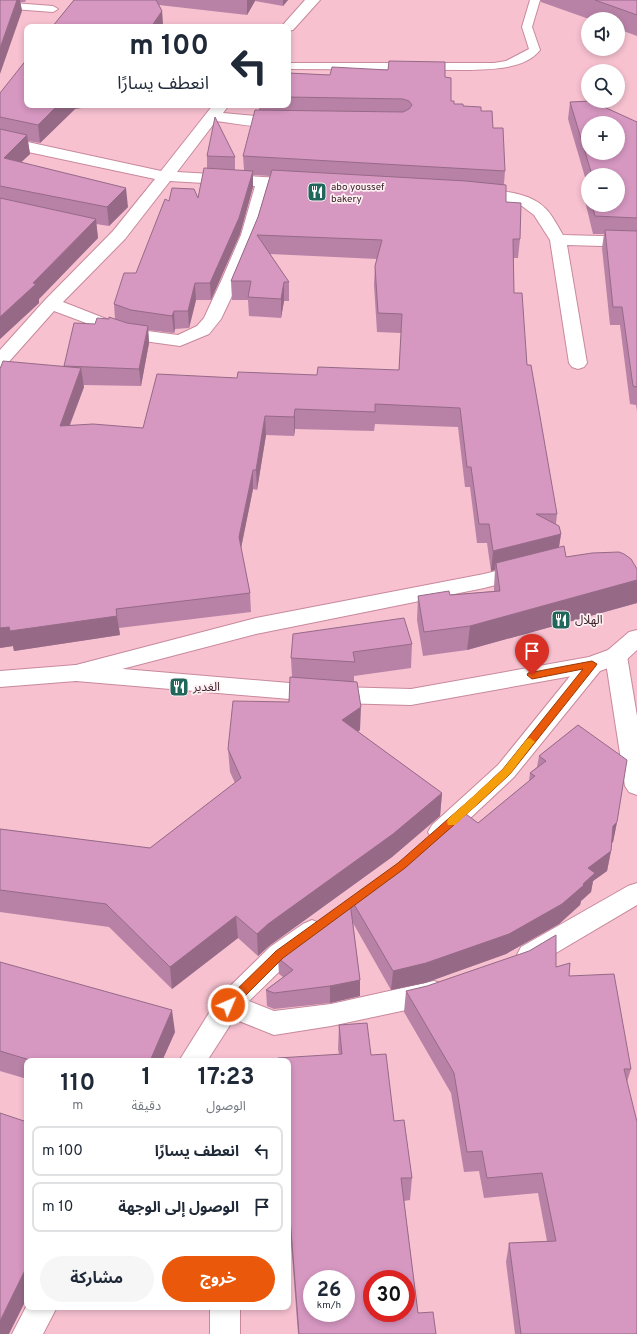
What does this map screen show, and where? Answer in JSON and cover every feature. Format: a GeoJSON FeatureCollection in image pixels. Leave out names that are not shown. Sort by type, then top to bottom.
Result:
{"type":"FeatureCollection","features":[{"type":"Feature","properties":{"kind":"street"},"geometry":{"type":"LineString","coordinates":[[291,25],[313,0]]}},
{"type":"Feature","properties":{"kind":"street"},"geometry":{"type":"LineString","coordinates":[[0,361],[164,176],[217,111],[254,121],[299,122]]}},
{"type":"Feature","properties":{"kind":"street"},"geometry":{"type":"LineString","coordinates":[[0,141],[164,176],[318,185]]}},
{"type":"Feature","properties":{"kind":"street"},"geometry":{"type":"LineString","coordinates":[[51,304],[129,334],[180,341],[203,330],[212,319],[231,279],[249,235],[264,182]]}},
{"type":"Feature","properties":{"kind":"street"},"geometry":{"type":"LineString","coordinates":[[465,193],[509,197],[528,203],[540,212],[558,240],[578,362]]}},
{"type":"Feature","properties":{"kind":"street"},"geometry":{"type":"LineString","coordinates":[[558,240],[637,242]]}},
{"type":"Feature","properties":{"kind":"street"},"geometry":{"type":"LineString","coordinates":[[76,673],[256,626],[484,581],[544,566]]}},
{"type":"Feature","properties":{"kind":"street"},"geometry":{"type":"LineString","coordinates":[[0,679],[76,673],[338,695],[411,697],[592,664],[616,656],[637,638]]}},
{"type":"Feature","properties":{"kind":"street"},"geometry":{"type":"LineString","coordinates":[[616,656],[637,786]]}},
{"type":"Feature","properties":{"kind":"street"},"geometry":{"type":"LineString","coordinates":[[423,847],[506,771],[592,664]]}},
{"type":"Feature","properties":{"kind":"street"},"geometry":{"type":"LineString","coordinates":[[509,965],[637,893]]}},
{"type":"Feature","properties":{"kind":"street"},"geometry":{"type":"LineString","coordinates":[[194,1058],[228,1005],[279,955],[331,917]]}},
{"type":"Feature","properties":{"kind":"street"},"geometry":{"type":"LineString","coordinates":[[228,1005],[274,1024],[331,1015],[425,995],[453,985]]}},
{"type":"Feature","properties":{"kind":"street"},"geometry":{"type":"LineString","coordinates":[[26,1334],[40,1310]]}},
{"type":"Feature","properties":{"kind":"street"},"geometry":{"type":"LineString","coordinates":[[225,1310],[225,1334]]}},
{"type":"Feature","properties":{"kind":"lane"},"geometry":{"type":"LineString","coordinates":[[291,66],[467,67],[508,64],[535,50],[527,27],[535,0]]}},
{"type":"Feature","properties":{"kind":"lane"},"geometry":{"type":"LineString","coordinates":[[0,4],[53,9]]}},
{"type":"Feature","properties":{"kind":"building"},"geometry":{"type":"Polygon","coordinates":[[[0,0],[17,0],[0,48],[0,0]]]}},
{"type":"Feature","properties":{"kind":"building"},"geometry":{"type":"Polygon","coordinates":[[[74,0],[156,0],[162,11],[153,24],[54,24],[74,0]]]}},
{"type":"Feature","properties":{"kind":"building"},"geometry":{"type":"Polygon","coordinates":[[[595,0],[637,0],[637,15],[595,0]]]}},
{"type":"Feature","properties":{"kind":"building"},"geometry":{"type":"Polygon","coordinates":[[[389,61],[445,62],[445,77],[451,78],[451,101],[454,101],[454,104],[463,104],[463,106],[481,107],[481,111],[492,111],[493,128],[503,128],[505,171],[243,156],[255,110],[403,112],[409,109],[412,105],[409,101],[403,99],[291,97],[291,73],[330,75],[332,67],[388,70],[389,61]]]}},
{"type":"Feature","properties":{"kind":"building"},"geometry":{"type":"Polygon","coordinates":[[[24,63],[24,108],[55,108],[38,125],[0,117],[0,93],[24,63]]]}},
{"type":"Feature","properties":{"kind":"building"},"geometry":{"type":"Polygon","coordinates":[[[581,101],[581,108],[606,108],[624,116],[581,116],[581,138],[570,102],[581,101]]]}},
{"type":"Feature","properties":{"kind":"building"},"geometry":{"type":"Polygon","coordinates":[[[215,117],[235,157],[207,156],[215,117]]]}},
{"type":"Feature","properties":{"kind":"building"},"geometry":{"type":"Polygon","coordinates":[[[625,117],[637,122],[637,218],[595,216],[594,212],[625,212],[625,168],[590,168],[587,160],[625,160],[625,117]]]}},
{"type":"Feature","properties":{"kind":"building"},"geometry":{"type":"Polygon","coordinates":[[[0,129],[27,135],[4,158],[126,188],[107,207],[0,186],[0,129]]]}},
{"type":"Feature","properties":{"kind":"building"},"geometry":{"type":"Polygon","coordinates":[[[204,168],[253,171],[239,218],[210,283],[195,283],[188,311],[174,311],[172,316],[131,310],[114,304],[124,273],[136,273],[165,199],[169,201],[172,188],[194,189],[198,198],[204,168]]]}},
{"type":"Feature","properties":{"kind":"building"},"geometry":{"type":"Polygon","coordinates":[[[272,170],[466,181],[506,185],[506,202],[521,203],[520,239],[513,239],[514,293],[522,293],[527,365],[531,365],[557,514],[536,514],[559,526],[561,534],[493,551],[489,524],[479,524],[471,467],[467,467],[460,408],[375,404],[375,412],[295,409],[294,417],[265,416],[256,470],[253,470],[239,537],[250,593],[116,609],[117,616],[10,631],[9,627],[0,628],[0,369],[3,361],[81,368],[60,426],[93,424],[143,428],[157,374],[237,378],[238,372],[317,375],[318,367],[399,370],[402,314],[378,313],[375,266],[382,240],[257,235],[289,282],[284,282],[281,299],[248,297],[251,281],[231,281],[258,217],[272,170]]]}},
{"type":"Feature","properties":{"kind":"building"},"geometry":{"type":"Polygon","coordinates":[[[0,198],[96,219],[33,283],[36,284],[0,317],[0,198]]]}},
{"type":"Feature","properties":{"kind":"building"},"geometry":{"type":"Polygon","coordinates":[[[605,230],[637,231],[637,387],[633,386],[622,307],[613,307],[605,230]]]}},
{"type":"Feature","properties":{"kind":"building"},"geometry":{"type":"Polygon","coordinates":[[[109,317],[127,323],[148,326],[139,369],[64,366],[74,323],[95,324],[97,318],[109,319],[109,317]]]}},
{"type":"Feature","properties":{"kind":"building"},"geometry":{"type":"Polygon","coordinates":[[[564,546],[566,557],[592,553],[619,552],[624,554],[631,559],[637,569],[637,580],[470,626],[424,632],[418,596],[449,591],[450,595],[500,591],[496,563],[564,546]]]}},
{"type":"Feature","properties":{"kind":"building"},"geometry":{"type":"Polygon","coordinates":[[[404,618],[412,644],[353,652],[355,662],[291,658],[293,634],[404,618]]]}},
{"type":"Feature","properties":{"kind":"building"},"geometry":{"type":"Polygon","coordinates":[[[290,677],[357,682],[361,707],[342,720],[442,793],[393,834],[268,924],[257,934],[236,916],[170,967],[106,904],[0,890],[0,829],[150,848],[241,778],[228,749],[233,701],[289,702],[290,677]]]}},
{"type":"Feature","properties":{"kind":"building"},"geometry":{"type":"Polygon","coordinates":[[[578,725],[627,760],[617,822],[613,826],[611,851],[588,868],[595,873],[583,884],[584,885],[562,904],[509,934],[426,963],[393,971],[351,899],[413,854],[462,811],[478,823],[535,776],[530,773],[546,761],[539,756],[578,725]]]}},
{"type":"Feature","properties":{"kind":"building"},"geometry":{"type":"Polygon","coordinates":[[[350,902],[360,980],[330,986],[274,993],[266,990],[293,970],[278,958],[350,902]]]}},
{"type":"Feature","properties":{"kind":"building"},"geometry":{"type":"Polygon","coordinates":[[[556,935],[556,967],[570,963],[569,976],[614,974],[631,1069],[624,1069],[637,1122],[637,1334],[521,1334],[509,1243],[556,1241],[542,1173],[487,1178],[482,1151],[467,1152],[454,1073],[406,991],[427,986],[529,951],[556,935]]]}},
{"type":"Feature","properties":{"kind":"building"},"geometry":{"type":"Polygon","coordinates":[[[0,962],[172,1010],[151,1058],[24,1058],[0,1051],[0,962]]]}},
{"type":"Feature","properties":{"kind":"building"},"geometry":{"type":"Polygon","coordinates":[[[367,1023],[371,1055],[386,1054],[394,1121],[404,1120],[412,1178],[401,1178],[413,1270],[363,1270],[363,1322],[415,1322],[415,1289],[418,1313],[433,1312],[436,1334],[299,1334],[291,1230],[291,1058],[278,1058],[342,1054],[339,1025],[367,1023]]]}},
{"type":"Feature","properties":{"kind":"building"},"geometry":{"type":"Polygon","coordinates":[[[0,1113],[24,1121],[24,1272],[0,1321],[0,1113]]]}},
{"type":"Feature","properties":{"kind":"slow traffic"},"geometry":{"type":"LineString","coordinates":[[452,822],[506,771],[530,742]]}},
{"type":"Feature","properties":{"kind":"place","name":"abo youssef bakery"},"geometry":{"type":"Point","coordinates":[317,192]}},
{"type":"Feature","properties":{"kind":"place","name":"الهلال"},"geometry":{"type":"Point","coordinates":[561,620]}},
{"type":"Feature","properties":{"kind":"place","name":"الغدير"},"geometry":{"type":"Point","coordinates":[179,687]}},
{"type":"Feature","properties":{"kind":"route"},"geometry":{"type":"LineString","coordinates":[[228,1005],[279,955],[402,866],[476,800],[506,771],[592,664],[532,675]]}}]}
